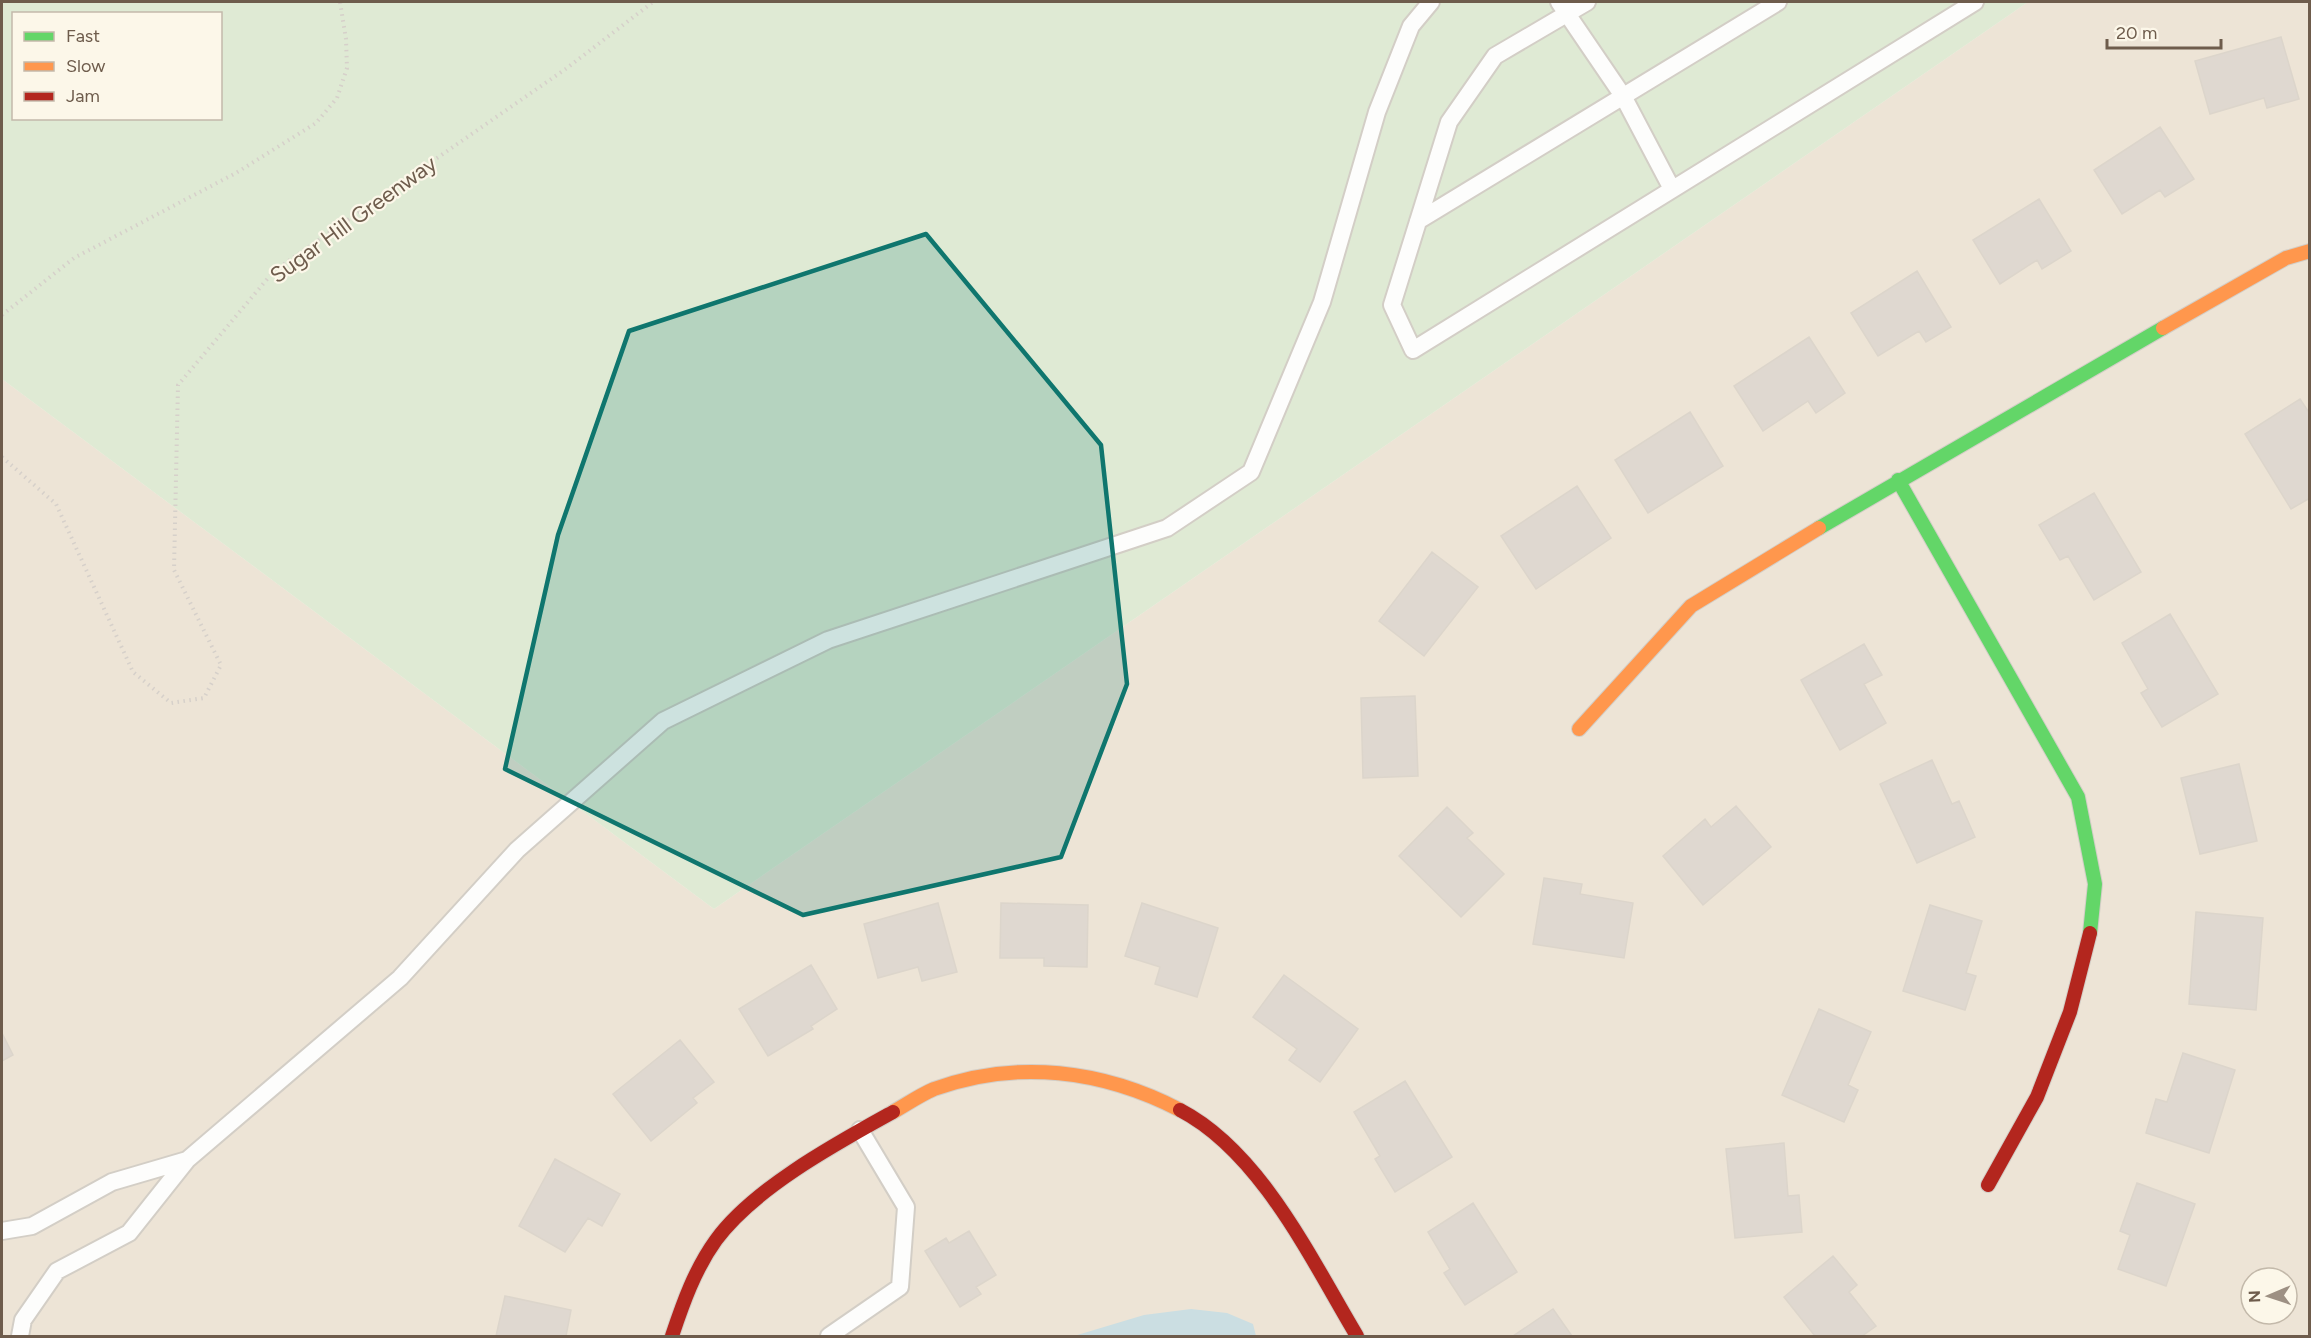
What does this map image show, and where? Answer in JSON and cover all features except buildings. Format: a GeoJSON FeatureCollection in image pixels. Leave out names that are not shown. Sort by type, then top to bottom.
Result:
{"type":"FeatureCollection","features":[{"type":"Feature","properties":{"kind":"street"},"geometry":{"type":"LineString","coordinates":[[1579,729],[1691,606],[1898,480],[2286,258],[2310,251]]}},
{"type":"Feature","properties":{"kind":"street"},"geometry":{"type":"LineString","coordinates":[[1898,480],[2078,797],[2096,884],[2091,930],[2070,1012],[2037,1097],[1988,1185]]}},
{"type":"Feature","properties":{"kind":"street"},"geometry":{"type":"LineString","coordinates":[[672,1336],[687,1290],[724,1229],[771,1188],[860,1130],[934,1089],[1001,1073],[1067,1071],[1130,1086],[1184,1113],[1230,1148],[1264,1187],[1357,1336]]}},
{"type":"Feature","properties":{"kind":"lane"},"geometry":{"type":"LineString","coordinates":[[20,1336],[23,1320],[57,1271],[129,1233],[187,1160],[400,978],[517,850],[663,721],[828,640],[1167,528],[1251,472],[1322,302],[1377,112],[1411,26],[1431,2]]}},
{"type":"Feature","properties":{"kind":"lane"},"geometry":{"type":"LineString","coordinates":[[1587,2],[1563,8],[1495,56],[1449,122],[1392,305],[1413,350],[1975,2]]}},
{"type":"Feature","properties":{"kind":"lane"},"geometry":{"type":"LineString","coordinates":[[1418,221],[1778,2]]}},
{"type":"Feature","properties":{"kind":"lane"},"geometry":{"type":"LineString","coordinates":[[1563,8],[1623,96],[1672,189]]}},
{"type":"Feature","properties":{"kind":"lane"},"geometry":{"type":"LineString","coordinates":[[829,1336],[900,1287],[906,1207],[860,1130]]}},
{"type":"Feature","properties":{"kind":"lane"},"geometry":{"type":"LineString","coordinates":[[2,1232],[32,1226],[112,1182],[187,1160]]}},
{"type":"Feature","properties":{"kind":"path"},"geometry":{"type":"LineString","coordinates":[[2,315],[74,258],[236,173],[316,123],[337,98],[346,68],[346,39],[340,2]]}},
{"type":"Feature","properties":{"kind":"path","name":"Sugar Hill Greenway"},"geometry":{"type":"LineString","coordinates":[[2,457],[56,504],[134,672],[171,703],[204,698],[221,665],[174,570],[178,385],[274,271],[567,68],[654,2]]}},
{"type":"Feature","properties":{"kind":"highlighted area"},"geometry":{"type":"Polygon","coordinates":[[[926,234],[1101,445],[1127,684],[1061,857],[803,915],[505,769],[558,535],[629,331],[926,234]]]}},
{"type":"Feature","properties":{"kind":"shaded area"},"geometry":{"type":"Polygon","coordinates":[[[2028,2],[2309,2],[2309,1336],[2,1336],[2,379],[714,909],[2028,2]]]}},
{"type":"Feature","properties":{"kind":"shaded area"},"geometry":{"type":"Polygon","coordinates":[[[1191,1309],[1227,1313],[1253,1324],[1256,1336],[1074,1336],[1144,1315],[1191,1309]]]}},
{"type":"Feature","properties":{"kind":"green space"},"geometry":{"type":"Polygon","coordinates":[[[2,2],[2028,2],[714,909],[2,379],[2,2]]]}},
{"type":"Feature","properties":{"kind":"traffic: fast"},"geometry":{"type":"LineString","coordinates":[[1819,528],[2163,328]]}},
{"type":"Feature","properties":{"kind":"traffic: fast"},"geometry":{"type":"LineString","coordinates":[[1898,480],[2078,797],[2095,884],[2090,933]]}},
{"type":"Feature","properties":{"kind":"traffic: slow"},"geometry":{"type":"LineString","coordinates":[[2163,328],[2286,258],[2310,251]]}},
{"type":"Feature","properties":{"kind":"traffic: slow"},"geometry":{"type":"LineString","coordinates":[[1579,729],[1691,606],[1819,528]]}},
{"type":"Feature","properties":{"kind":"traffic: slow"},"geometry":{"type":"LineString","coordinates":[[893,1112],[934,1089],[997,1074],[1028,1072],[1059,1073],[1090,1078],[1151,1096],[1180,1110]]}},
{"type":"Feature","properties":{"kind":"traffic: jam"},"geometry":{"type":"LineString","coordinates":[[1988,1185],[2037,1097],[2070,1012],[2090,933]]}},
{"type":"Feature","properties":{"kind":"traffic: jam"},"geometry":{"type":"LineString","coordinates":[[1180,1110],[1209,1129],[1236,1152],[1260,1180],[1303,1243],[1357,1336]]}},
{"type":"Feature","properties":{"kind":"traffic: jam"},"geometry":{"type":"LineString","coordinates":[[672,1336],[696,1274],[716,1240],[732,1221],[752,1202],[798,1168],[893,1112]]}}]}
